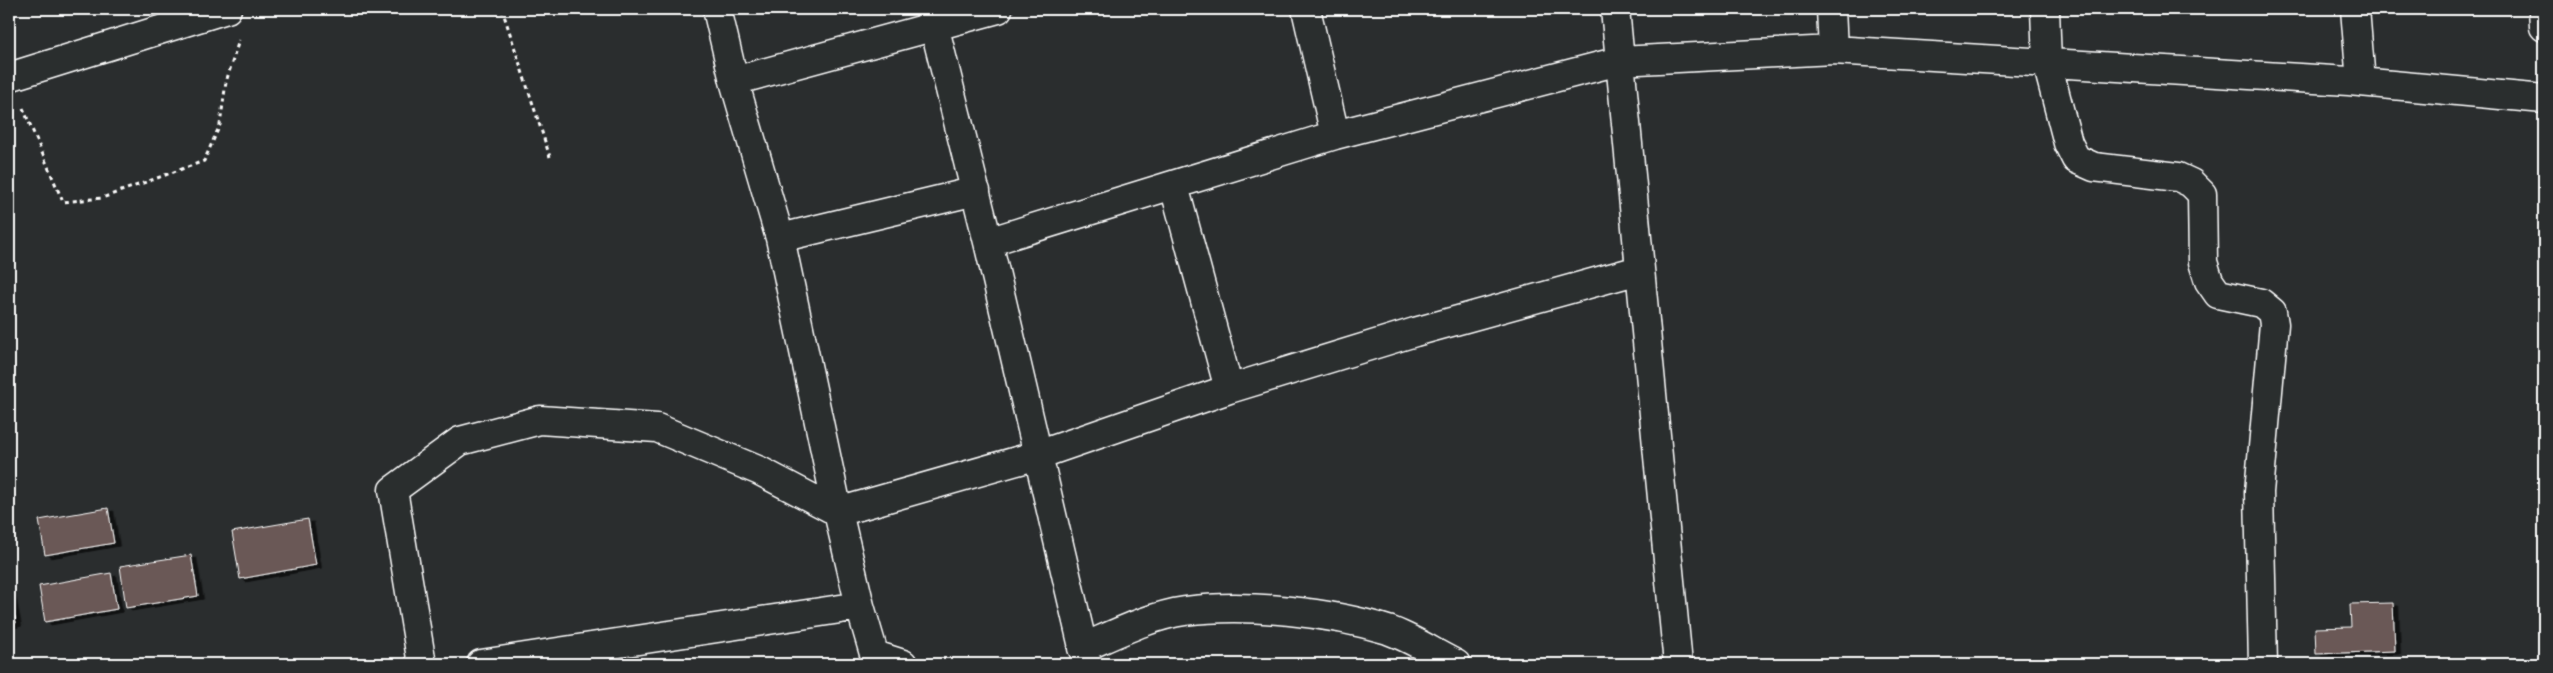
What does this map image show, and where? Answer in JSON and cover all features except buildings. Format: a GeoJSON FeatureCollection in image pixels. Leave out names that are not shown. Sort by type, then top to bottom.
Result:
{"type":"FeatureCollection","features":[{"type":"Feature","properties":{"kind":"street"},"geometry":{"type":"LineString","coordinates":[[9,77],[227,9]]}},
{"type":"Feature","properties":{"kind":"street"},"geometry":{"type":"LineString","coordinates":[[717,9],[734,81],[780,238],[838,512],[860,606],[876,659],[903,664]]}},
{"type":"Feature","properties":{"kind":"street"},"geometry":{"type":"LineString","coordinates":[[734,81],[932,18],[998,9]]}},
{"type":"Feature","properties":{"kind":"street"},"geometry":{"type":"LineString","coordinates":[[1306,9],[1335,135]]}},
{"type":"Feature","properties":{"kind":"street"},"geometry":{"type":"LineString","coordinates":[[1615,9],[1678,664]]}},
{"type":"Feature","properties":{"kind":"street"},"geometry":{"type":"LineString","coordinates":[[1831,9],[1833,50]]}},
{"type":"Feature","properties":{"kind":"street"},"geometry":{"type":"LineString","coordinates":[[2045,9],[2047,63],[2068,143],[2076,159],[2094,166],[2178,177],[2192,183],[2202,194],[2203,262],[2209,281],[2218,294],[2261,303],[2272,312],[2274,324],[2259,492],[2263,664]]}},
{"type":"Feature","properties":{"kind":"street"},"geometry":{"type":"LineString","coordinates":[[2355,9],[2361,82]]}},
{"type":"Feature","properties":{"kind":"street"},"geometry":{"type":"LineString","coordinates":[[2543,9],[2544,27]]}},
{"type":"Feature","properties":{"kind":"street"},"geometry":{"type":"LineString","coordinates":[[932,18],[976,191],[1084,656],[1139,624],[1184,611],[1243,608],[1342,618],[1390,631],[1456,664]]}},
{"type":"Feature","properties":{"kind":"street"},"geometry":{"type":"LineString","coordinates":[[988,242],[1335,135],[1619,61],[1833,50],[2361,82],[2544,99]]}},
{"type":"Feature","properties":{"kind":"street"},"geometry":{"type":"LineString","coordinates":[[1174,186],[1229,389]]}},
{"type":"Feature","properties":{"kind":"street"},"geometry":{"type":"LineString","coordinates":[[780,238],[976,191]]}},
{"type":"Feature","properties":{"kind":"street"},"geometry":{"type":"LineString","coordinates":[[422,664],[393,490],[460,441],[540,420],[657,428],[760,471],[838,512],[1038,455],[1229,389],[1416,332],[1639,270]]}},
{"type":"Feature","properties":{"kind":"street"},"geometry":{"type":"LineString","coordinates":[[481,664],[860,606]]}},
{"type":"Feature","properties":{"kind":"path"},"geometry":{"type":"LineString","coordinates":[[502,9],[550,157]]}},
{"type":"Feature","properties":{"kind":"path"},"geometry":{"type":"LineString","coordinates":[[9,77],[63,202],[102,198],[204,161],[220,125],[226,82],[241,36]]}}]}
